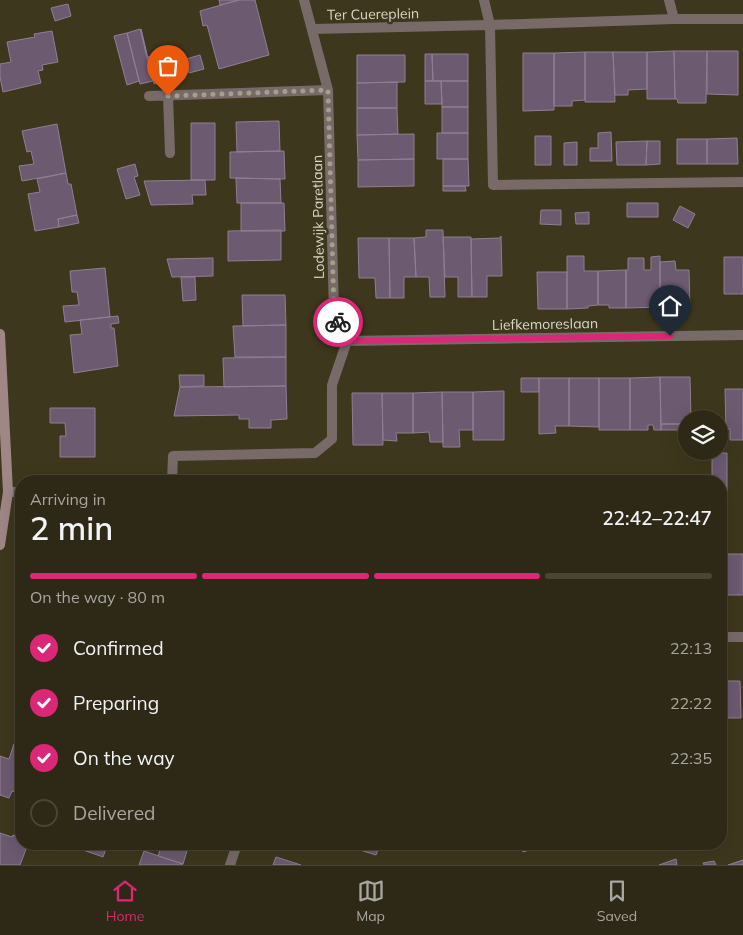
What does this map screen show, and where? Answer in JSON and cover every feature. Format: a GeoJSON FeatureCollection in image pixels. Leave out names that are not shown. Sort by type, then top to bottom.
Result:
{"type":"FeatureCollection","features":[{"type":"Feature","properties":{"kind":"street","name":"Lodewijk Paretlaan"},"geometry":{"type":"LineString","coordinates":[[304,0],[328,90],[334,312],[347,341]]}},
{"type":"Feature","properties":{"kind":"street"},"geometry":{"type":"LineString","coordinates":[[484,0],[490,25],[493,185],[743,182]]}},
{"type":"Feature","properties":{"kind":"street"},"geometry":{"type":"LineString","coordinates":[[669,0],[674,19]]}},
{"type":"Feature","properties":{"kind":"street","name":"Ter Cuereplein"},"geometry":{"type":"LineString","coordinates":[[312,28],[743,18]]}},
{"type":"Feature","properties":{"kind":"street"},"geometry":{"type":"LineString","coordinates":[[149,96],[328,90]]}},
{"type":"Feature","properties":{"kind":"street"},"geometry":{"type":"LineString","coordinates":[[168,96],[170,153]]}},
{"type":"Feature","properties":{"kind":"street"},"geometry":{"type":"LineString","coordinates":[[0,334],[8,492],[0,545]]}},
{"type":"Feature","properties":{"kind":"street","name":"Liefkemoreslaan"},"geometry":{"type":"LineString","coordinates":[[347,341],[743,335]]}},
{"type":"Feature","properties":{"kind":"street"},"geometry":{"type":"LineString","coordinates":[[172,475],[172,456],[316,453],[332,439],[332,385],[347,341]]}},
{"type":"Feature","properties":{"kind":"street"},"geometry":{"type":"LineString","coordinates":[[8,492],[15,492]]}},
{"type":"Feature","properties":{"kind":"street"},"geometry":{"type":"LineString","coordinates":[[727,637],[743,637]]}},
{"type":"Feature","properties":{"kind":"street"},"geometry":{"type":"LineString","coordinates":[[230,865],[234,850]]}},
{"type":"Feature","properties":{"kind":"building"},"geometry":{"type":"Polygon","coordinates":[[[219,0],[239,0],[220,5],[219,0]]]}},
{"type":"Feature","properties":{"kind":"building"},"geometry":{"type":"Polygon","coordinates":[[[239,0],[255,0],[269,55],[219,69],[207,25],[203,26],[200,11],[239,0]]]}},
{"type":"Feature","properties":{"kind":"building"},"geometry":{"type":"Polygon","coordinates":[[[68,4],[71,16],[55,21],[51,8],[68,4]]]}},
{"type":"Feature","properties":{"kind":"building"},"geometry":{"type":"Polygon","coordinates":[[[140,29],[153,81],[140,84],[127,33],[140,29]]]}},
{"type":"Feature","properties":{"kind":"building"},"geometry":{"type":"Polygon","coordinates":[[[52,31],[58,62],[42,65],[43,70],[38,71],[41,83],[3,92],[0,64],[11,62],[7,42],[35,37],[34,34],[52,31]]]}},
{"type":"Feature","properties":{"kind":"building"},"geometry":{"type":"Polygon","coordinates":[[[127,33],[139,81],[127,85],[114,36],[127,33]]]}},
{"type":"Feature","properties":{"kind":"building"},"geometry":{"type":"Polygon","coordinates":[[[674,51],[707,51],[706,103],[678,103],[677,99],[675,99],[674,51]]]}},
{"type":"Feature","properties":{"kind":"building"},"geometry":{"type":"Polygon","coordinates":[[[674,51],[675,99],[647,99],[647,52],[674,51]]]}},
{"type":"Feature","properties":{"kind":"building"},"geometry":{"type":"Polygon","coordinates":[[[707,51],[738,51],[738,95],[707,94],[707,51]]]}},
{"type":"Feature","properties":{"kind":"building"},"geometry":{"type":"Polygon","coordinates":[[[585,52],[585,100],[572,101],[572,106],[554,106],[554,53],[585,52]]]}},
{"type":"Feature","properties":{"kind":"building"},"geometry":{"type":"Polygon","coordinates":[[[585,52],[613,52],[615,102],[585,102],[585,52]]]}},
{"type":"Feature","properties":{"kind":"building"},"geometry":{"type":"Polygon","coordinates":[[[613,52],[647,52],[647,89],[628,90],[628,95],[615,95],[613,52]]]}},
{"type":"Feature","properties":{"kind":"building"},"geometry":{"type":"Polygon","coordinates":[[[172,53],[179,80],[166,84],[161,56],[172,53]]]}},
{"type":"Feature","properties":{"kind":"building"},"geometry":{"type":"Polygon","coordinates":[[[523,53],[554,53],[554,110],[523,111],[523,53]]]}},
{"type":"Feature","properties":{"kind":"building"},"geometry":{"type":"Polygon","coordinates":[[[159,54],[165,81],[154,84],[148,57],[159,54]]]}},
{"type":"Feature","properties":{"kind":"building"},"geometry":{"type":"Polygon","coordinates":[[[425,54],[432,54],[433,81],[425,81],[425,54]]]}},
{"type":"Feature","properties":{"kind":"building"},"geometry":{"type":"Polygon","coordinates":[[[432,54],[468,54],[468,81],[433,81],[432,54]]]}},
{"type":"Feature","properties":{"kind":"building"},"geometry":{"type":"Polygon","coordinates":[[[200,55],[204,69],[189,73],[186,59],[200,55]]]}},
{"type":"Feature","properties":{"kind":"building"},"geometry":{"type":"Polygon","coordinates":[[[357,55],[405,55],[405,82],[357,83],[357,55]]]}},
{"type":"Feature","properties":{"kind":"building"},"geometry":{"type":"Polygon","coordinates":[[[425,81],[441,81],[442,104],[425,104],[425,81]]]}},
{"type":"Feature","properties":{"kind":"building"},"geometry":{"type":"Polygon","coordinates":[[[441,81],[468,81],[468,107],[442,107],[441,81]]]}},
{"type":"Feature","properties":{"kind":"building"},"geometry":{"type":"Polygon","coordinates":[[[397,82],[397,108],[357,108],[357,83],[397,82]]]}},
{"type":"Feature","properties":{"kind":"building"},"geometry":{"type":"Polygon","coordinates":[[[442,107],[468,107],[468,133],[442,133],[442,107]]]}},
{"type":"Feature","properties":{"kind":"building"},"geometry":{"type":"Polygon","coordinates":[[[357,108],[397,108],[398,134],[357,135],[357,108]]]}},
{"type":"Feature","properties":{"kind":"building"},"geometry":{"type":"Polygon","coordinates":[[[279,121],[280,151],[237,152],[236,122],[279,121]]]}},
{"type":"Feature","properties":{"kind":"building"},"geometry":{"type":"Polygon","coordinates":[[[191,123],[215,123],[215,180],[191,180],[191,123]]]}},
{"type":"Feature","properties":{"kind":"building"},"geometry":{"type":"Polygon","coordinates":[[[57,124],[66,173],[22,181],[19,166],[34,164],[31,151],[27,152],[22,131],[57,124]]]}},
{"type":"Feature","properties":{"kind":"building"},"geometry":{"type":"Polygon","coordinates":[[[611,132],[612,161],[590,161],[590,148],[598,148],[598,133],[611,132]]]}},
{"type":"Feature","properties":{"kind":"building"},"geometry":{"type":"Polygon","coordinates":[[[437,133],[468,133],[468,159],[437,159],[437,133]]]}},
{"type":"Feature","properties":{"kind":"building"},"geometry":{"type":"Polygon","coordinates":[[[414,134],[414,159],[358,160],[357,135],[414,134]]]}},
{"type":"Feature","properties":{"kind":"building"},"geometry":{"type":"Polygon","coordinates":[[[535,136],[551,136],[551,165],[535,165],[535,136]]]}},
{"type":"Feature","properties":{"kind":"building"},"geometry":{"type":"Polygon","coordinates":[[[737,138],[738,164],[707,164],[707,139],[737,138]]]}},
{"type":"Feature","properties":{"kind":"building"},"geometry":{"type":"Polygon","coordinates":[[[677,139],[707,139],[707,164],[677,164],[677,139]]]}},
{"type":"Feature","properties":{"kind":"building"},"geometry":{"type":"Polygon","coordinates":[[[647,141],[646,165],[617,165],[616,142],[647,141]]]}},
{"type":"Feature","properties":{"kind":"building"},"geometry":{"type":"Polygon","coordinates":[[[647,141],[660,141],[660,164],[646,165],[647,141]]]}},
{"type":"Feature","properties":{"kind":"building"},"geometry":{"type":"Polygon","coordinates":[[[577,142],[577,165],[564,165],[564,143],[577,142]]]}},
{"type":"Feature","properties":{"kind":"building"},"geometry":{"type":"Polygon","coordinates":[[[284,151],[285,179],[230,178],[230,152],[284,151]]]}},
{"type":"Feature","properties":{"kind":"building"},"geometry":{"type":"Polygon","coordinates":[[[414,159],[414,186],[358,187],[358,160],[414,159]]]}},
{"type":"Feature","properties":{"kind":"building"},"geometry":{"type":"Polygon","coordinates":[[[443,159],[468,159],[469,186],[443,186],[443,159]]]}},
{"type":"Feature","properties":{"kind":"building"},"geometry":{"type":"Polygon","coordinates":[[[135,164],[138,176],[134,177],[140,195],[126,199],[117,169],[135,164]]]}},
{"type":"Feature","properties":{"kind":"building"},"geometry":{"type":"Polygon","coordinates":[[[66,173],[68,184],[71,184],[77,215],[58,219],[59,227],[35,231],[28,194],[40,192],[37,179],[66,173]]]}},
{"type":"Feature","properties":{"kind":"building"},"geometry":{"type":"Polygon","coordinates":[[[236,178],[280,179],[281,203],[237,203],[236,178]]]}},
{"type":"Feature","properties":{"kind":"building"},"geometry":{"type":"Polygon","coordinates":[[[205,180],[206,195],[192,195],[193,204],[151,205],[144,181],[205,180]]]}},
{"type":"Feature","properties":{"kind":"building"},"geometry":{"type":"Polygon","coordinates":[[[443,186],[465,186],[466,191],[443,191],[443,186]]]}},
{"type":"Feature","properties":{"kind":"building"},"geometry":{"type":"Polygon","coordinates":[[[241,203],[284,203],[285,231],[241,231],[241,203]]]}},
{"type":"Feature","properties":{"kind":"building"},"geometry":{"type":"Polygon","coordinates":[[[627,203],[658,203],[658,217],[627,217],[627,203]]]}},
{"type":"Feature","properties":{"kind":"building"},"geometry":{"type":"Polygon","coordinates":[[[680,206],[695,214],[688,228],[673,220],[680,206]]]}},
{"type":"Feature","properties":{"kind":"building"},"geometry":{"type":"Polygon","coordinates":[[[541,210],[561,210],[561,225],[540,224],[541,210]]]}},
{"type":"Feature","properties":{"kind":"building"},"geometry":{"type":"Polygon","coordinates":[[[589,212],[589,224],[576,224],[575,213],[589,212]]]}},
{"type":"Feature","properties":{"kind":"building"},"geometry":{"type":"Polygon","coordinates":[[[77,215],[79,223],[59,227],[58,219],[77,215]]]}},
{"type":"Feature","properties":{"kind":"building"},"geometry":{"type":"Polygon","coordinates":[[[281,230],[281,260],[228,261],[228,231],[281,230]]]}},
{"type":"Feature","properties":{"kind":"building"},"geometry":{"type":"Polygon","coordinates":[[[426,230],[443,230],[445,297],[430,297],[429,277],[416,277],[414,238],[426,237],[426,230]]]}},
{"type":"Feature","properties":{"kind":"building"},"geometry":{"type":"Polygon","coordinates":[[[501,236],[502,276],[487,276],[487,297],[472,297],[471,239],[500,238],[501,236]]]}},
{"type":"Feature","properties":{"kind":"building"},"geometry":{"type":"Polygon","coordinates":[[[443,237],[471,237],[472,297],[458,297],[458,277],[445,277],[443,237]]]}},
{"type":"Feature","properties":{"kind":"building"},"geometry":{"type":"Polygon","coordinates":[[[358,238],[389,238],[390,298],[376,298],[375,278],[359,278],[358,238]]]}},
{"type":"Feature","properties":{"kind":"building"},"geometry":{"type":"Polygon","coordinates":[[[389,238],[414,238],[416,277],[404,277],[404,298],[390,298],[389,238]]]}},
{"type":"Feature","properties":{"kind":"building"},"geometry":{"type":"Polygon","coordinates":[[[567,256],[584,256],[584,271],[598,271],[598,305],[588,306],[588,308],[567,309],[567,256]]]}},
{"type":"Feature","properties":{"kind":"building"},"geometry":{"type":"Polygon","coordinates":[[[660,256],[660,307],[626,308],[626,270],[628,270],[628,258],[644,258],[644,270],[651,270],[651,257],[660,256]]]}},
{"type":"Feature","properties":{"kind":"building"},"geometry":{"type":"Polygon","coordinates":[[[724,257],[743,257],[743,294],[724,294],[724,257]]]}},
{"type":"Feature","properties":{"kind":"building"},"geometry":{"type":"Polygon","coordinates":[[[213,258],[213,276],[172,277],[167,259],[213,258]]]}},
{"type":"Feature","properties":{"kind":"building"},"geometry":{"type":"Polygon","coordinates":[[[675,261],[676,270],[689,270],[690,307],[660,307],[660,262],[675,261]]]}},
{"type":"Feature","properties":{"kind":"building"},"geometry":{"type":"Polygon","coordinates":[[[105,268],[110,317],[65,322],[63,306],[79,305],[77,292],[72,292],[70,271],[105,268]]]}},
{"type":"Feature","properties":{"kind":"building"},"geometry":{"type":"Polygon","coordinates":[[[626,270],[626,308],[609,308],[609,305],[598,305],[598,271],[626,270]]]}},
{"type":"Feature","properties":{"kind":"building"},"geometry":{"type":"Polygon","coordinates":[[[537,272],[567,272],[567,309],[538,309],[537,272]]]}},
{"type":"Feature","properties":{"kind":"building"},"geometry":{"type":"Polygon","coordinates":[[[181,277],[195,277],[196,300],[183,301],[181,277]]]}},
{"type":"Feature","properties":{"kind":"building"},"geometry":{"type":"Polygon","coordinates":[[[242,295],[285,295],[286,325],[243,326],[242,295]]]}},
{"type":"Feature","properties":{"kind":"building"},"geometry":{"type":"Polygon","coordinates":[[[118,316],[119,323],[111,324],[111,328],[114,328],[118,366],[74,373],[70,335],[82,334],[80,320],[118,316]]]}},
{"type":"Feature","properties":{"kind":"building"},"geometry":{"type":"Polygon","coordinates":[[[286,325],[286,357],[235,357],[233,326],[286,325]]]}},
{"type":"Feature","properties":{"kind":"building"},"geometry":{"type":"Polygon","coordinates":[[[286,357],[286,386],[224,387],[223,358],[286,357]]]}},
{"type":"Feature","properties":{"kind":"building"},"geometry":{"type":"Polygon","coordinates":[[[179,375],[204,375],[204,386],[180,387],[179,375]]]}},
{"type":"Feature","properties":{"kind":"building"},"geometry":{"type":"Polygon","coordinates":[[[660,377],[661,430],[654,430],[653,425],[648,425],[648,430],[630,430],[630,378],[660,377]]]}},
{"type":"Feature","properties":{"kind":"building"},"geometry":{"type":"Polygon","coordinates":[[[660,377],[690,377],[691,410],[678,410],[678,424],[661,424],[660,377]]]}},
{"type":"Feature","properties":{"kind":"building"},"geometry":{"type":"Polygon","coordinates":[[[521,378],[539,378],[539,392],[521,392],[521,378]]]}},
{"type":"Feature","properties":{"kind":"building"},"geometry":{"type":"Polygon","coordinates":[[[539,378],[569,378],[569,426],[555,426],[556,433],[539,434],[539,378]]]}},
{"type":"Feature","properties":{"kind":"building"},"geometry":{"type":"Polygon","coordinates":[[[569,378],[599,378],[599,427],[569,426],[569,378]]]}},
{"type":"Feature","properties":{"kind":"building"},"geometry":{"type":"Polygon","coordinates":[[[599,378],[630,378],[630,430],[599,430],[599,378]]]}},
{"type":"Feature","properties":{"kind":"building"},"geometry":{"type":"Polygon","coordinates":[[[286,386],[287,419],[271,420],[271,428],[249,428],[249,419],[239,419],[239,415],[174,416],[180,387],[286,386]]]}},
{"type":"Feature","properties":{"kind":"building"},"geometry":{"type":"Polygon","coordinates":[[[725,389],[743,389],[743,440],[730,440],[728,410],[726,410],[725,389]]]}},
{"type":"Feature","properties":{"kind":"building"},"geometry":{"type":"Polygon","coordinates":[[[504,391],[504,440],[473,440],[473,392],[504,391]]]}},
{"type":"Feature","properties":{"kind":"building"},"geometry":{"type":"Polygon","coordinates":[[[442,392],[443,442],[430,442],[429,432],[413,433],[413,393],[442,392]]]}},
{"type":"Feature","properties":{"kind":"building"},"geometry":{"type":"Polygon","coordinates":[[[442,392],[473,392],[473,430],[459,430],[460,447],[443,447],[442,392]]]}},
{"type":"Feature","properties":{"kind":"building"},"geometry":{"type":"Polygon","coordinates":[[[352,393],[382,393],[383,445],[353,445],[352,393]]]}},
{"type":"Feature","properties":{"kind":"building"},"geometry":{"type":"Polygon","coordinates":[[[382,393],[413,393],[413,433],[396,433],[397,441],[383,440],[382,393]]]}},
{"type":"Feature","properties":{"kind":"building"},"geometry":{"type":"Polygon","coordinates":[[[50,408],[95,408],[95,457],[60,457],[60,436],[66,436],[65,423],[50,423],[50,408]]]}},
{"type":"Feature","properties":{"kind":"building"},"geometry":{"type":"Polygon","coordinates":[[[661,424],[678,424],[678,430],[661,430],[661,424]]]}},
{"type":"Feature","properties":{"kind":"building"},"geometry":{"type":"Polygon","coordinates":[[[712,460],[727,460],[727,475],[712,475],[712,460]]]}},
{"type":"Feature","properties":{"kind":"building"},"geometry":{"type":"Polygon","coordinates":[[[727,554],[743,554],[743,595],[727,595],[727,554]]]}},
{"type":"Feature","properties":{"kind":"building"},"geometry":{"type":"Polygon","coordinates":[[[727,681],[740,681],[741,718],[727,718],[727,681]]]}},
{"type":"Feature","properties":{"kind":"building"},"geometry":{"type":"Polygon","coordinates":[[[14,744],[15,792],[12,791],[9,798],[0,795],[0,756],[9,759],[14,744]]]}},
{"type":"Feature","properties":{"kind":"building"},"geometry":{"type":"Polygon","coordinates":[[[0,833],[12,837],[15,836],[15,850],[26,850],[20,865],[0,865],[0,833]]]}},
{"type":"Feature","properties":{"kind":"building"},"geometry":{"type":"Polygon","coordinates":[[[83,850],[106,850],[103,857],[83,850]]]}},
{"type":"Feature","properties":{"kind":"building"},"geometry":{"type":"Polygon","coordinates":[[[160,850],[187,851],[183,864],[158,856],[160,850]]]}},
{"type":"Feature","properties":{"kind":"building"},"geometry":{"type":"Polygon","coordinates":[[[360,850],[378,850],[376,855],[360,850]]]}},
{"type":"Feature","properties":{"kind":"building"},"geometry":{"type":"Polygon","coordinates":[[[144,851],[183,864],[139,865],[144,851]]]}},
{"type":"Feature","properties":{"kind":"building"},"geometry":{"type":"Polygon","coordinates":[[[276,857],[301,865],[273,865],[276,857]]]}},
{"type":"Feature","properties":{"kind":"building"},"geometry":{"type":"Polygon","coordinates":[[[676,859],[677,865],[659,865],[676,859]]]}},
{"type":"Feature","properties":{"kind":"building"},"geometry":{"type":"Polygon","coordinates":[[[743,860],[743,865],[728,865],[743,860]]]}},
{"type":"Feature","properties":{"kind":"building"},"geometry":{"type":"Polygon","coordinates":[[[714,861],[716,865],[704,865],[703,863],[714,861]]]}},
{"type":"Feature","properties":{"kind":"way so far"},"geometry":{"type":"LineString","coordinates":[[168,96],[328,90],[334,312],[338,322]]}},
{"type":"Feature","properties":{"kind":"route"},"geometry":{"type":"LineString","coordinates":[[338,322],[347,341],[670,336]]}}]}
